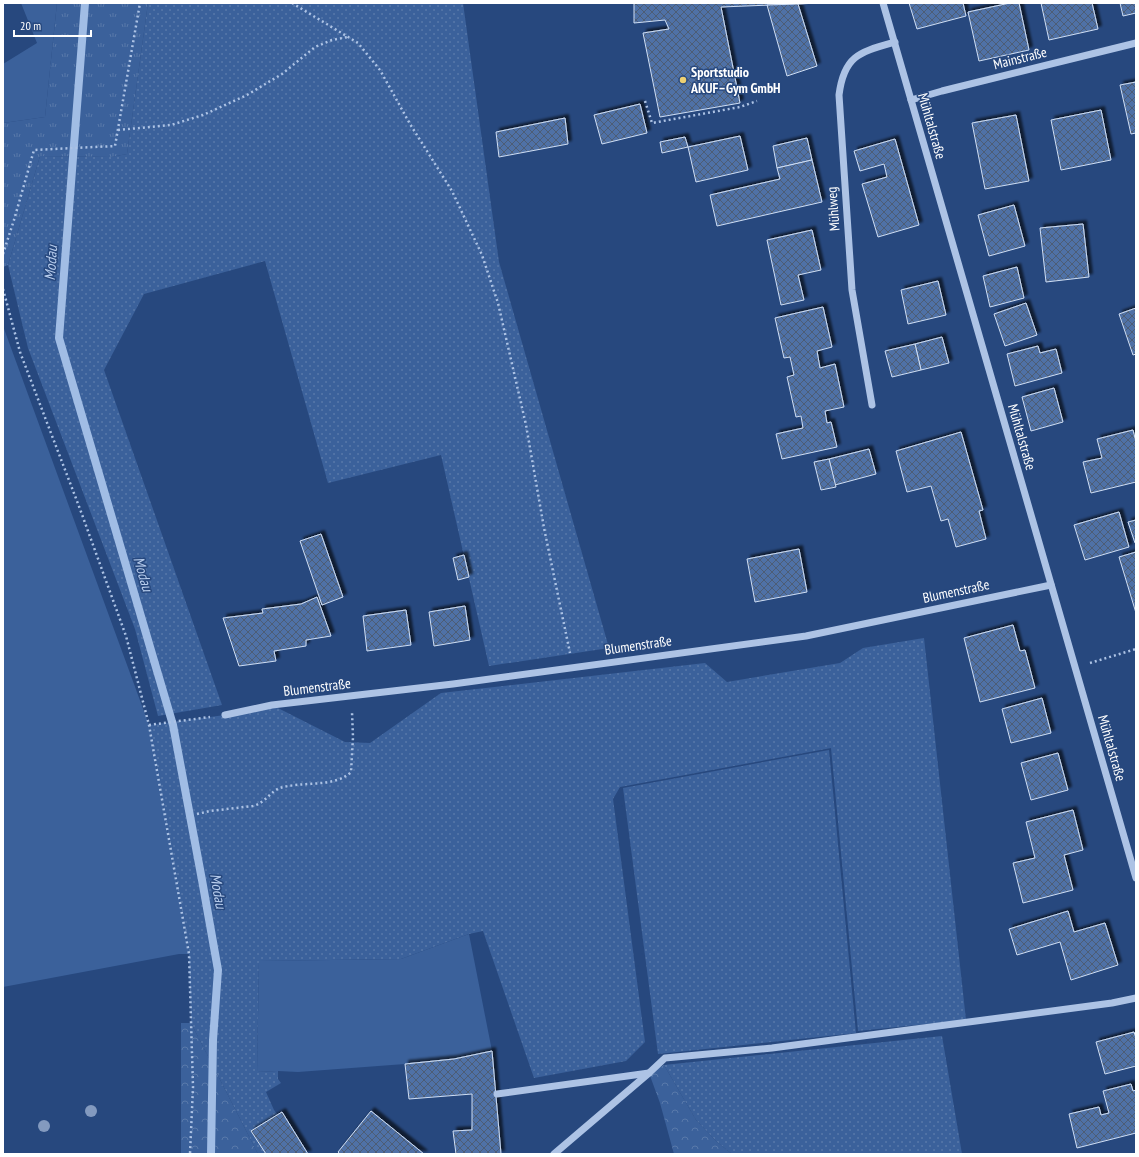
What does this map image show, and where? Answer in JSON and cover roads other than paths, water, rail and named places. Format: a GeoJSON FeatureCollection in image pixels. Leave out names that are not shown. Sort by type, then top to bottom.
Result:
{"type":"FeatureCollection","features":[{"type":"Feature","properties":{"kind":"street","name":"Mühltalstraße"},"geometry":{"type":"LineString","coordinates":[[883,3],[1136,878]]}},
{"type":"Feature","properties":{"kind":"street","name":"Mühlweg"},"geometry":{"type":"LineString","coordinates":[[872,405],[852,290],[839,95],[842,80],[850,61],[869,49],[895,42]]}},
{"type":"Feature","properties":{"kind":"street","name":"Mainstraße"},"geometry":{"type":"LineString","coordinates":[[911,100],[1136,43]]}},
{"type":"Feature","properties":{"kind":"street","name":"Blumenstraße"},"geometry":{"type":"LineString","coordinates":[[225,715],[272,706],[453,684],[806,636],[1051,585]]}},
{"type":"Feature","properties":{"kind":"street"},"geometry":{"type":"LineString","coordinates":[[554,1154],[649,1073],[664,1058],[788,1046],[1080,1008],[1136,998]]}},
{"type":"Feature","properties":{"kind":"street"},"geometry":{"type":"LineString","coordinates":[[497,1094],[649,1073]]}},
{"type":"Feature","properties":{"kind":"waterway","name":"Modau"},"geometry":{"type":"LineString","coordinates":[[85,3],[59,338],[173,725],[202,880],[218,970],[213,1040],[211,1154]]}},
{"type":"Feature","properties":{"kind":"place","name":"Sportstudio AKUF–Gym GmbH"},"geometry":{"type":"Point","coordinates":[683,80]}}]}
